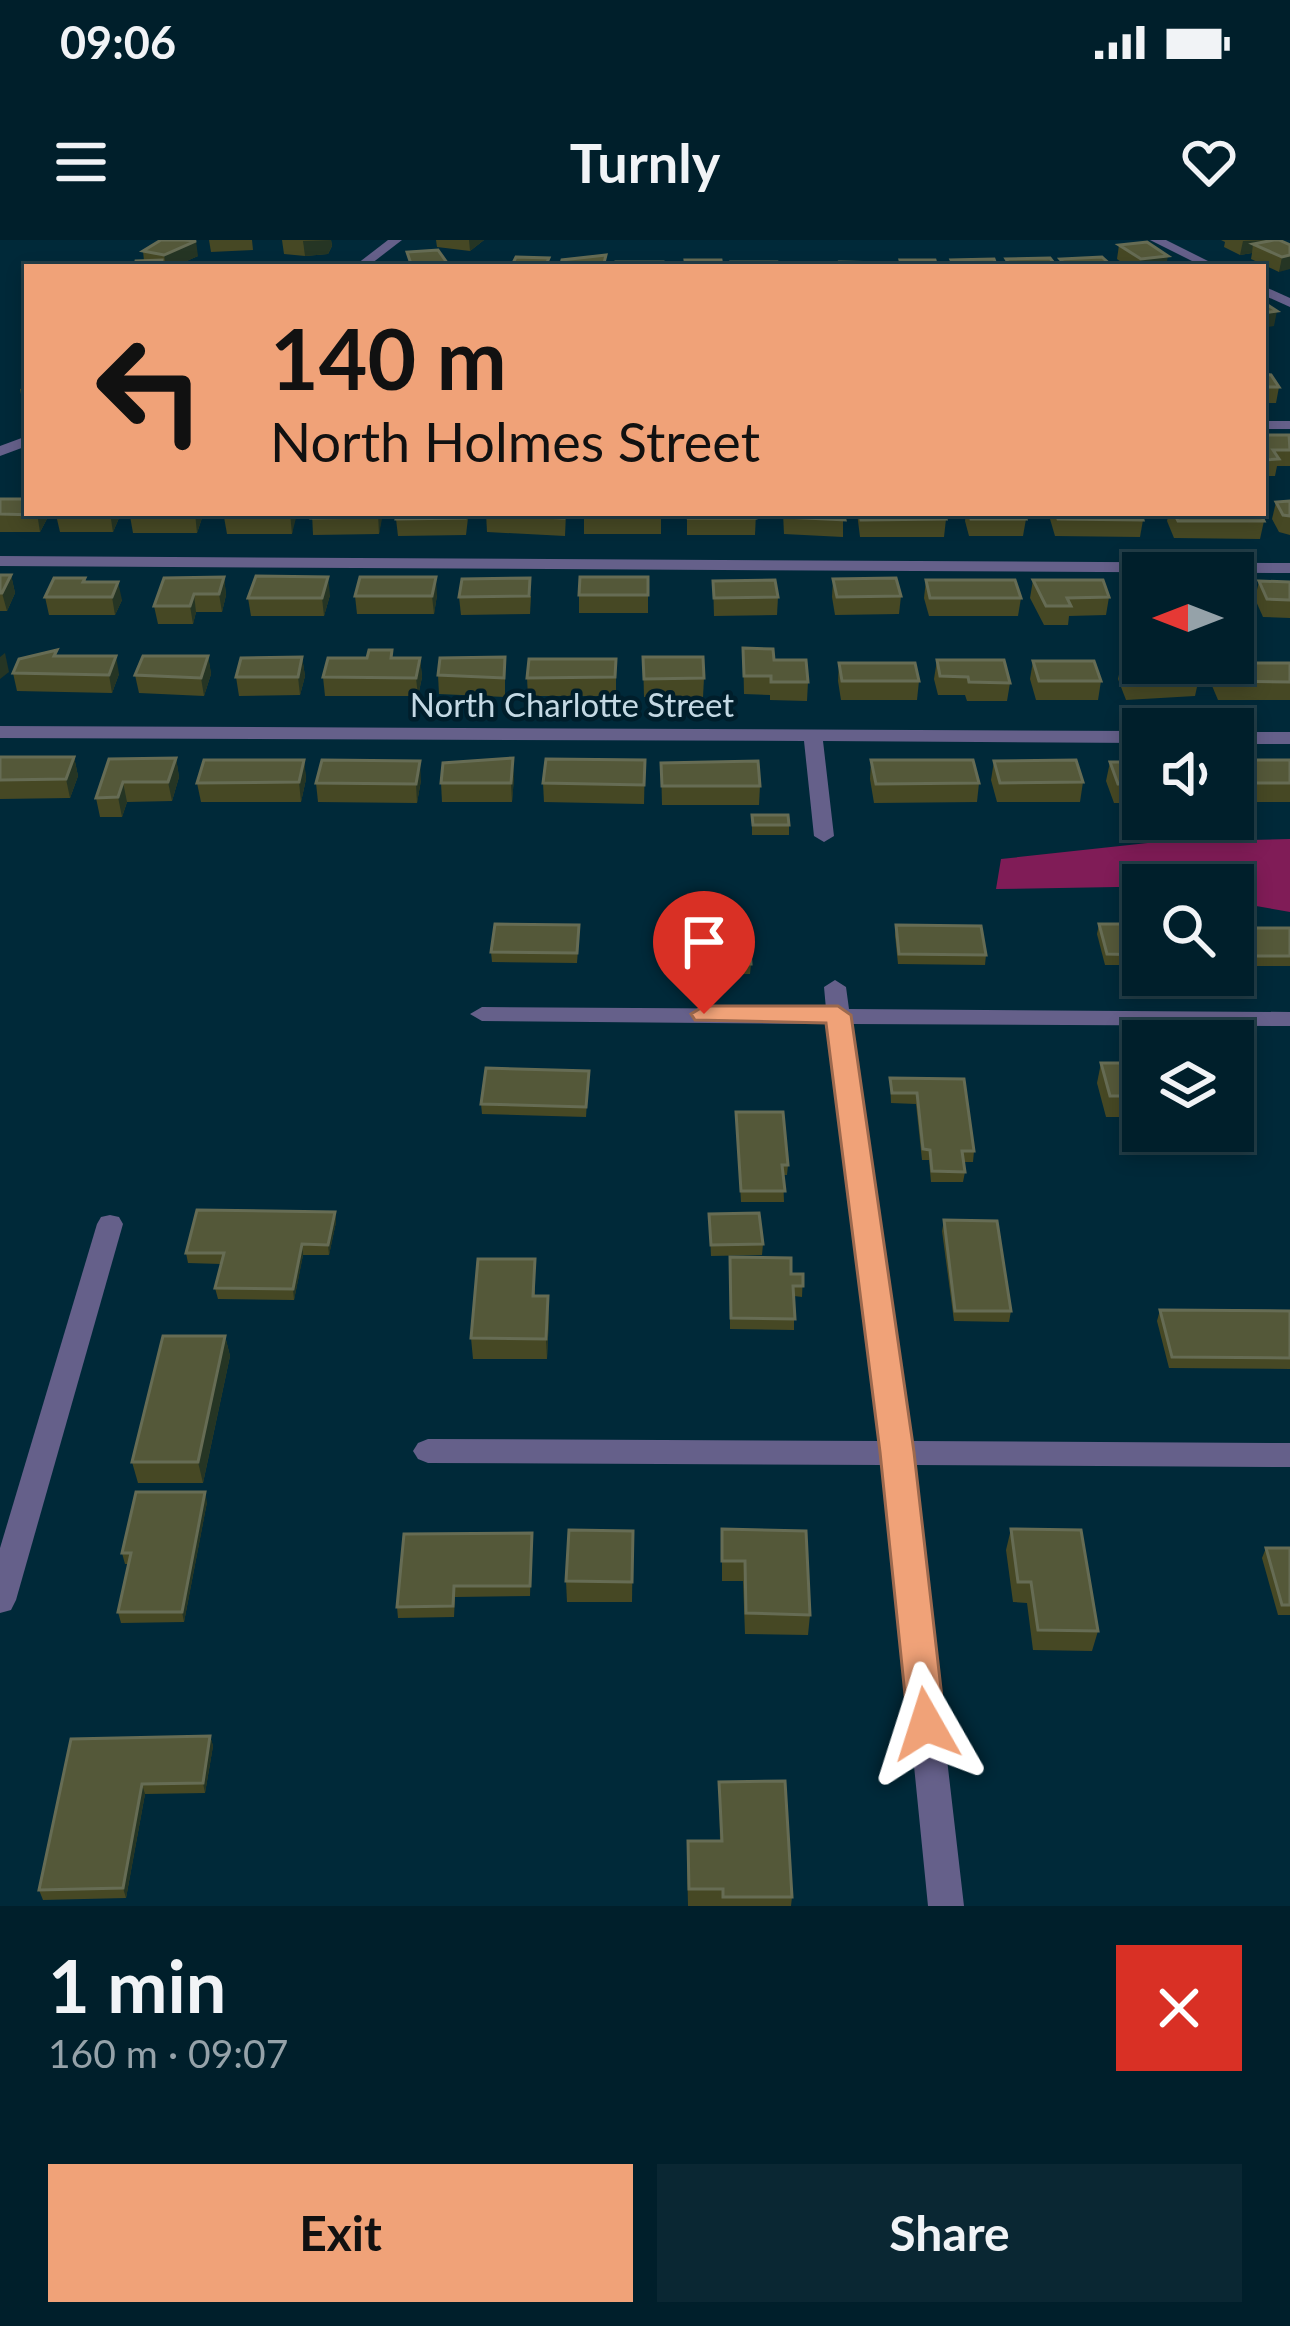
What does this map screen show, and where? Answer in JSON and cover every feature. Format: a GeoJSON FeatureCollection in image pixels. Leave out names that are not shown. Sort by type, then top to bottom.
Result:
{"type":"FeatureCollection","features":[{"type":"Feature","properties":{"kind":"street"},"geometry":{"type":"LineString","coordinates":[[363,264],[396,240]]}},
{"type":"Feature","properties":{"kind":"street"},"geometry":{"type":"LineString","coordinates":[[1156,240],[1208,264]]}},
{"type":"Feature","properties":{"kind":"street"},"geometry":{"type":"LineString","coordinates":[[0,561],[1290,568]]}},
{"type":"Feature","properties":{"kind":"street","name":"North Charlotte Street"},"geometry":{"type":"LineString","coordinates":[[0,732],[1122,737]]}},
{"type":"Feature","properties":{"kind":"street"},"geometry":{"type":"LineString","coordinates":[[812,736],[824,836]]}},
{"type":"Feature","properties":{"kind":"street"},"geometry":{"type":"LineString","coordinates":[[1254,738],[1290,738]]}},
{"type":"Feature","properties":{"kind":"street"},"geometry":{"type":"LineString","coordinates":[[837,1001],[897,1452],[946,1906]]}},
{"type":"Feature","properties":{"kind":"street"},"geometry":{"type":"LineString","coordinates":[[482,1014],[837,1001],[1290,1019]]}},
{"type":"Feature","properties":{"kind":"street"},"geometry":{"type":"LineString","coordinates":[[0,1600],[110,1224]]}},
{"type":"Feature","properties":{"kind":"street"},"geometry":{"type":"LineString","coordinates":[[428,1451],[1290,1455]]}},
{"type":"Feature","properties":{"kind":"shaded area"},"geometry":{"type":"Polygon","coordinates":[[[1290,839],[1290,912],[1254,906],[1254,864],[1122,864],[1122,887],[996,889],[1001,859],[1157,842],[1290,839]]]}},
{"type":"Feature","properties":{"kind":"building"},"geometry":{"type":"Polygon","coordinates":[[[161,240],[196,241],[164,255],[143,251],[161,240]]]}},
{"type":"Feature","properties":{"kind":"building"},"geometry":{"type":"Polygon","coordinates":[[[1279,240],[1290,245],[1290,255],[1282,257],[1253,244],[1279,240]]]}},
{"type":"Feature","properties":{"kind":"building"},"geometry":{"type":"Polygon","coordinates":[[[1147,242],[1168,256],[1141,259],[1119,245],[1147,242]]]}},
{"type":"Feature","properties":{"kind":"building"},"geometry":{"type":"Polygon","coordinates":[[[438,250],[448,264],[411,264],[407,252],[438,250]]]}},
{"type":"Feature","properties":{"kind":"building"},"geometry":{"type":"Polygon","coordinates":[[[606,255],[604,264],[561,264],[562,260],[606,255]]]}},
{"type":"Feature","properties":{"kind":"building"},"geometry":{"type":"Polygon","coordinates":[[[516,257],[549,258],[546,264],[512,264],[516,257]]]}},
{"type":"Feature","properties":{"kind":"building"},"geometry":{"type":"Polygon","coordinates":[[[1102,257],[1110,264],[1064,264],[1060,259],[1102,257]]]}},
{"type":"Feature","properties":{"kind":"building"},"geometry":{"type":"Polygon","coordinates":[[[1050,258],[1055,264],[1009,264],[1006,259],[1050,258]]]}},
{"type":"Feature","properties":{"kind":"building"},"geometry":{"type":"Polygon","coordinates":[[[994,259],[996,264],[953,264],[951,260],[994,259]]]}},
{"type":"Feature","properties":{"kind":"building"},"geometry":{"type":"Polygon","coordinates":[[[162,260],[161,264],[136,261],[162,260]]]}},
{"type":"Feature","properties":{"kind":"building"},"geometry":{"type":"Polygon","coordinates":[[[685,260],[721,260],[722,264],[686,264],[685,260]]]}},
{"type":"Feature","properties":{"kind":"building"},"geometry":{"type":"Polygon","coordinates":[[[900,260],[935,260],[936,264],[901,264],[900,260]]]}},
{"type":"Feature","properties":{"kind":"building"},"geometry":{"type":"Polygon","coordinates":[[[616,262],[663,262],[663,264],[616,262]]]}},
{"type":"Feature","properties":{"kind":"building"},"geometry":{"type":"Polygon","coordinates":[[[731,262],[777,264],[731,264],[731,262]]]}},
{"type":"Feature","properties":{"kind":"building"},"geometry":{"type":"Polygon","coordinates":[[[1266,374],[1271,375],[1279,387],[1266,387],[1266,374]]]}},
{"type":"Feature","properties":{"kind":"building"},"geometry":{"type":"Polygon","coordinates":[[[1266,435],[1289,435],[1290,450],[1273,450],[1279,459],[1266,460],[1266,435]]]}},
{"type":"Feature","properties":{"kind":"building"},"geometry":{"type":"Polygon","coordinates":[[[0,499],[24,499],[24,515],[0,514],[0,499]]]}},
{"type":"Feature","properties":{"kind":"building"},"geometry":{"type":"Polygon","coordinates":[[[1290,501],[1290,516],[1283,515],[1276,502],[1290,501]]]}},
{"type":"Feature","properties":{"kind":"building"},"geometry":{"type":"Polygon","coordinates":[[[311,516],[378,516],[378,517],[311,516]]]}},
{"type":"Feature","properties":{"kind":"building"},"geometry":{"type":"Polygon","coordinates":[[[396,516],[465,516],[465,518],[396,516]]]}},
{"type":"Feature","properties":{"kind":"building"},"geometry":{"type":"Polygon","coordinates":[[[688,516],[756,516],[756,518],[688,516]]]}},
{"type":"Feature","properties":{"kind":"building"},"geometry":{"type":"Polygon","coordinates":[[[844,516],[845,520],[785,517],[844,516]]]}},
{"type":"Feature","properties":{"kind":"building"},"geometry":{"type":"Polygon","coordinates":[[[860,516],[946,519],[861,520],[860,516]]]}},
{"type":"Feature","properties":{"kind":"building"},"geometry":{"type":"Polygon","coordinates":[[[970,516],[1026,519],[971,519],[970,516]]]}},
{"type":"Feature","properties":{"kind":"building"},"geometry":{"type":"Polygon","coordinates":[[[1142,516],[1143,520],[1058,519],[1142,516]]]}},
{"type":"Feature","properties":{"kind":"building"},"geometry":{"type":"Polygon","coordinates":[[[1176,516],[1262,516],[1264,521],[1178,521],[1176,516]]]}},
{"type":"Feature","properties":{"kind":"building"},"geometry":{"type":"Polygon","coordinates":[[[0,575],[11,575],[2,593],[0,593],[0,575]]]}},
{"type":"Feature","properties":{"kind":"building"},"geometry":{"type":"Polygon","coordinates":[[[256,576],[328,577],[322,598],[248,598],[256,576]]]}},
{"type":"Feature","properties":{"kind":"building"},"geometry":{"type":"Polygon","coordinates":[[[224,577],[219,594],[194,594],[190,606],[154,606],[164,578],[224,577]]]}},
{"type":"Feature","properties":{"kind":"building"},"geometry":{"type":"Polygon","coordinates":[[[360,577],[436,577],[432,596],[355,596],[360,577]]]}},
{"type":"Feature","properties":{"kind":"building"},"geometry":{"type":"Polygon","coordinates":[[[580,577],[648,577],[648,595],[579,595],[580,577]]]}},
{"type":"Feature","properties":{"kind":"building"},"geometry":{"type":"Polygon","coordinates":[[[54,578],[118,582],[112,597],[45,597],[54,578]]]}},
{"type":"Feature","properties":{"kind":"building"},"geometry":{"type":"Polygon","coordinates":[[[530,578],[529,596],[459,597],[462,579],[530,578]]]}},
{"type":"Feature","properties":{"kind":"building"},"geometry":{"type":"Polygon","coordinates":[[[896,578],[901,596],[837,597],[833,579],[896,578]]]}},
{"type":"Feature","properties":{"kind":"building"},"geometry":{"type":"Polygon","coordinates":[[[775,580],[778,597],[714,598],[713,581],[775,580]]]}},
{"type":"Feature","properties":{"kind":"building"},"geometry":{"type":"Polygon","coordinates":[[[926,580],[1015,580],[1021,598],[930,598],[926,580]]]}},
{"type":"Feature","properties":{"kind":"building"},"geometry":{"type":"Polygon","coordinates":[[[1033,580],[1103,580],[1109,597],[1067,598],[1071,606],[1046,606],[1033,580]]]}},
{"type":"Feature","properties":{"kind":"building"},"geometry":{"type":"Polygon","coordinates":[[[1259,581],[1290,582],[1290,600],[1267,599],[1259,581]]]}},
{"type":"Feature","properties":{"kind":"building"},"geometry":{"type":"Polygon","coordinates":[[[743,648],[773,649],[774,660],[806,660],[808,682],[744,676],[743,648]]]}},
{"type":"Feature","properties":{"kind":"building"},"geometry":{"type":"Polygon","coordinates":[[[57,650],[54,656],[116,656],[109,675],[13,673],[19,659],[57,650]]]}},
{"type":"Feature","properties":{"kind":"building"},"geometry":{"type":"Polygon","coordinates":[[[369,650],[392,650],[391,658],[420,658],[416,678],[323,677],[328,658],[367,658],[369,650]]]}},
{"type":"Feature","properties":{"kind":"building"},"geometry":{"type":"Polygon","coordinates":[[[143,656],[208,656],[201,678],[135,675],[143,656]]]}},
{"type":"Feature","properties":{"kind":"building"},"geometry":{"type":"Polygon","coordinates":[[[302,657],[298,677],[236,677],[241,658],[302,657]]]}},
{"type":"Feature","properties":{"kind":"building"},"geometry":{"type":"Polygon","coordinates":[[[505,657],[504,678],[438,675],[440,658],[505,657]]]}},
{"type":"Feature","properties":{"kind":"building"},"geometry":{"type":"Polygon","coordinates":[[[643,657],[703,657],[704,678],[644,679],[643,657]]]}},
{"type":"Feature","properties":{"kind":"building"},"geometry":{"type":"Polygon","coordinates":[[[529,659],[616,659],[615,677],[527,678],[529,659]]]}},
{"type":"Feature","properties":{"kind":"building"},"geometry":{"type":"Polygon","coordinates":[[[937,660],[1004,660],[1010,683],[940,676],[937,660]]]}},
{"type":"Feature","properties":{"kind":"building"},"geometry":{"type":"Polygon","coordinates":[[[1033,661],[1094,661],[1101,681],[1039,681],[1033,661]]]}},
{"type":"Feature","properties":{"kind":"building"},"geometry":{"type":"Polygon","coordinates":[[[839,663],[915,663],[919,681],[842,681],[839,663]]]}},
{"type":"Feature","properties":{"kind":"building"},"geometry":{"type":"Polygon","coordinates":[[[1254,663],[1290,663],[1290,682],[1254,681],[1254,663]]]}},
{"type":"Feature","properties":{"kind":"building"},"geometry":{"type":"Polygon","coordinates":[[[0,757],[74,757],[66,779],[0,780],[0,757]]]}},
{"type":"Feature","properties":{"kind":"building"},"geometry":{"type":"Polygon","coordinates":[[[176,758],[168,782],[123,782],[118,797],[96,798],[109,759],[176,758]]]}},
{"type":"Feature","properties":{"kind":"building"},"geometry":{"type":"Polygon","coordinates":[[[513,758],[511,783],[441,783],[443,763],[513,758]]]}},
{"type":"Feature","properties":{"kind":"building"},"geometry":{"type":"Polygon","coordinates":[[[546,759],[645,760],[644,785],[543,783],[546,759]]]}},
{"type":"Feature","properties":{"kind":"building"},"geometry":{"type":"Polygon","coordinates":[[[204,760],[304,760],[299,782],[197,783],[204,760]]]}},
{"type":"Feature","properties":{"kind":"building"},"geometry":{"type":"Polygon","coordinates":[[[322,760],[420,761],[416,784],[316,783],[322,760]]]}},
{"type":"Feature","properties":{"kind":"building"},"geometry":{"type":"Polygon","coordinates":[[[871,760],[973,760],[979,783],[876,784],[871,760]]]}},
{"type":"Feature","properties":{"kind":"building"},"geometry":{"type":"Polygon","coordinates":[[[1076,760],[1083,782],[1000,783],[994,761],[1076,760]]]}},
{"type":"Feature","properties":{"kind":"building"},"geometry":{"type":"Polygon","coordinates":[[[1254,760],[1290,760],[1290,783],[1254,783],[1254,760]]]}},
{"type":"Feature","properties":{"kind":"building"},"geometry":{"type":"Polygon","coordinates":[[[758,761],[760,786],[662,786],[661,763],[758,761]]]}},
{"type":"Feature","properties":{"kind":"building"},"geometry":{"type":"Polygon","coordinates":[[[1110,762],[1122,762],[1122,784],[1110,762]]]}},
{"type":"Feature","properties":{"kind":"building"},"geometry":{"type":"Polygon","coordinates":[[[752,815],[788,815],[789,825],[753,825],[752,815]]]}},
{"type":"Feature","properties":{"kind":"building"},"geometry":{"type":"Polygon","coordinates":[[[709,910],[741,910],[741,921],[748,921],[751,964],[710,964],[709,910]]]}},
{"type":"Feature","properties":{"kind":"building"},"geometry":{"type":"Polygon","coordinates":[[[495,924],[579,925],[577,953],[491,952],[495,924]]]}},
{"type":"Feature","properties":{"kind":"building"},"geometry":{"type":"Polygon","coordinates":[[[1099,924],[1122,924],[1122,954],[1107,954],[1099,924]]]}},
{"type":"Feature","properties":{"kind":"building"},"geometry":{"type":"Polygon","coordinates":[[[896,925],[981,926],[986,955],[899,954],[896,925]]]}},
{"type":"Feature","properties":{"kind":"building"},"geometry":{"type":"Polygon","coordinates":[[[1254,928],[1290,928],[1290,956],[1254,956],[1254,928]]]}},
{"type":"Feature","properties":{"kind":"building"},"geometry":{"type":"Polygon","coordinates":[[[1101,1063],[1122,1063],[1122,1096],[1110,1096],[1101,1063]]]}},
{"type":"Feature","properties":{"kind":"building"},"geometry":{"type":"Polygon","coordinates":[[[486,1068],[589,1071],[586,1107],[481,1104],[486,1068]]]}},
{"type":"Feature","properties":{"kind":"building"},"geometry":{"type":"Polygon","coordinates":[[[890,1078],[964,1079],[974,1151],[962,1151],[965,1172],[932,1171],[930,1150],[923,1149],[917,1093],[892,1093],[890,1078]]]}},
{"type":"Feature","properties":{"kind":"building"},"geometry":{"type":"Polygon","coordinates":[[[736,1112],[783,1112],[788,1165],[782,1165],[785,1191],[741,1191],[736,1112]]]}},
{"type":"Feature","properties":{"kind":"building"},"geometry":{"type":"Polygon","coordinates":[[[197,1210],[335,1212],[328,1245],[302,1244],[293,1289],[215,1288],[224,1253],[186,1253],[197,1210]]]}},
{"type":"Feature","properties":{"kind":"building"},"geometry":{"type":"Polygon","coordinates":[[[759,1213],[763,1244],[711,1245],[709,1214],[759,1213]]]}},
{"type":"Feature","properties":{"kind":"building"},"geometry":{"type":"Polygon","coordinates":[[[944,1220],[997,1221],[1011,1311],[955,1311],[944,1220]]]}},
{"type":"Feature","properties":{"kind":"building"},"geometry":{"type":"Polygon","coordinates":[[[730,1257],[791,1258],[791,1274],[803,1274],[803,1286],[793,1286],[795,1319],[731,1318],[730,1257]]]}},
{"type":"Feature","properties":{"kind":"building"},"geometry":{"type":"Polygon","coordinates":[[[478,1259],[535,1259],[533,1296],[548,1296],[546,1339],[471,1338],[478,1259]]]}},
{"type":"Feature","properties":{"kind":"building"},"geometry":{"type":"Polygon","coordinates":[[[1160,1310],[1290,1311],[1290,1358],[1172,1357],[1160,1310]]]}},
{"type":"Feature","properties":{"kind":"building"},"geometry":{"type":"Polygon","coordinates":[[[163,1336],[225,1336],[198,1462],[132,1462],[163,1336]]]}},
{"type":"Feature","properties":{"kind":"building"},"geometry":{"type":"Polygon","coordinates":[[[136,1492],[205,1492],[182,1612],[118,1612],[131,1553],[122,1553],[136,1492]]]}},
{"type":"Feature","properties":{"kind":"building"},"geometry":{"type":"Polygon","coordinates":[[[722,1529],[806,1531],[810,1615],[746,1613],[745,1561],[722,1561],[722,1529]]]}},
{"type":"Feature","properties":{"kind":"building"},"geometry":{"type":"Polygon","coordinates":[[[1011,1529],[1081,1530],[1098,1631],[1038,1630],[1031,1582],[1018,1582],[1011,1529]]]}},
{"type":"Feature","properties":{"kind":"building"},"geometry":{"type":"Polygon","coordinates":[[[569,1530],[633,1531],[632,1582],[566,1581],[569,1530]]]}},
{"type":"Feature","properties":{"kind":"building"},"geometry":{"type":"Polygon","coordinates":[[[532,1533],[530,1586],[454,1586],[453,1606],[397,1607],[404,1534],[532,1533]]]}},
{"type":"Feature","properties":{"kind":"building"},"geometry":{"type":"Polygon","coordinates":[[[1266,1548],[1290,1548],[1290,1605],[1282,1605],[1266,1548]]]}},
{"type":"Feature","properties":{"kind":"building"},"geometry":{"type":"Polygon","coordinates":[[[210,1736],[203,1783],[142,1784],[123,1888],[39,1890],[71,1739],[210,1736]]]}},
{"type":"Feature","properties":{"kind":"building"},"geometry":{"type":"Polygon","coordinates":[[[785,1781],[792,1897],[723,1897],[723,1889],[689,1889],[688,1841],[722,1841],[719,1782],[785,1781]]]}},
{"type":"Feature","properties":{"kind":"route"},"geometry":{"type":"LineString","coordinates":[[704,1014],[838,1015],[897,1452],[926,1724]]}}]}
